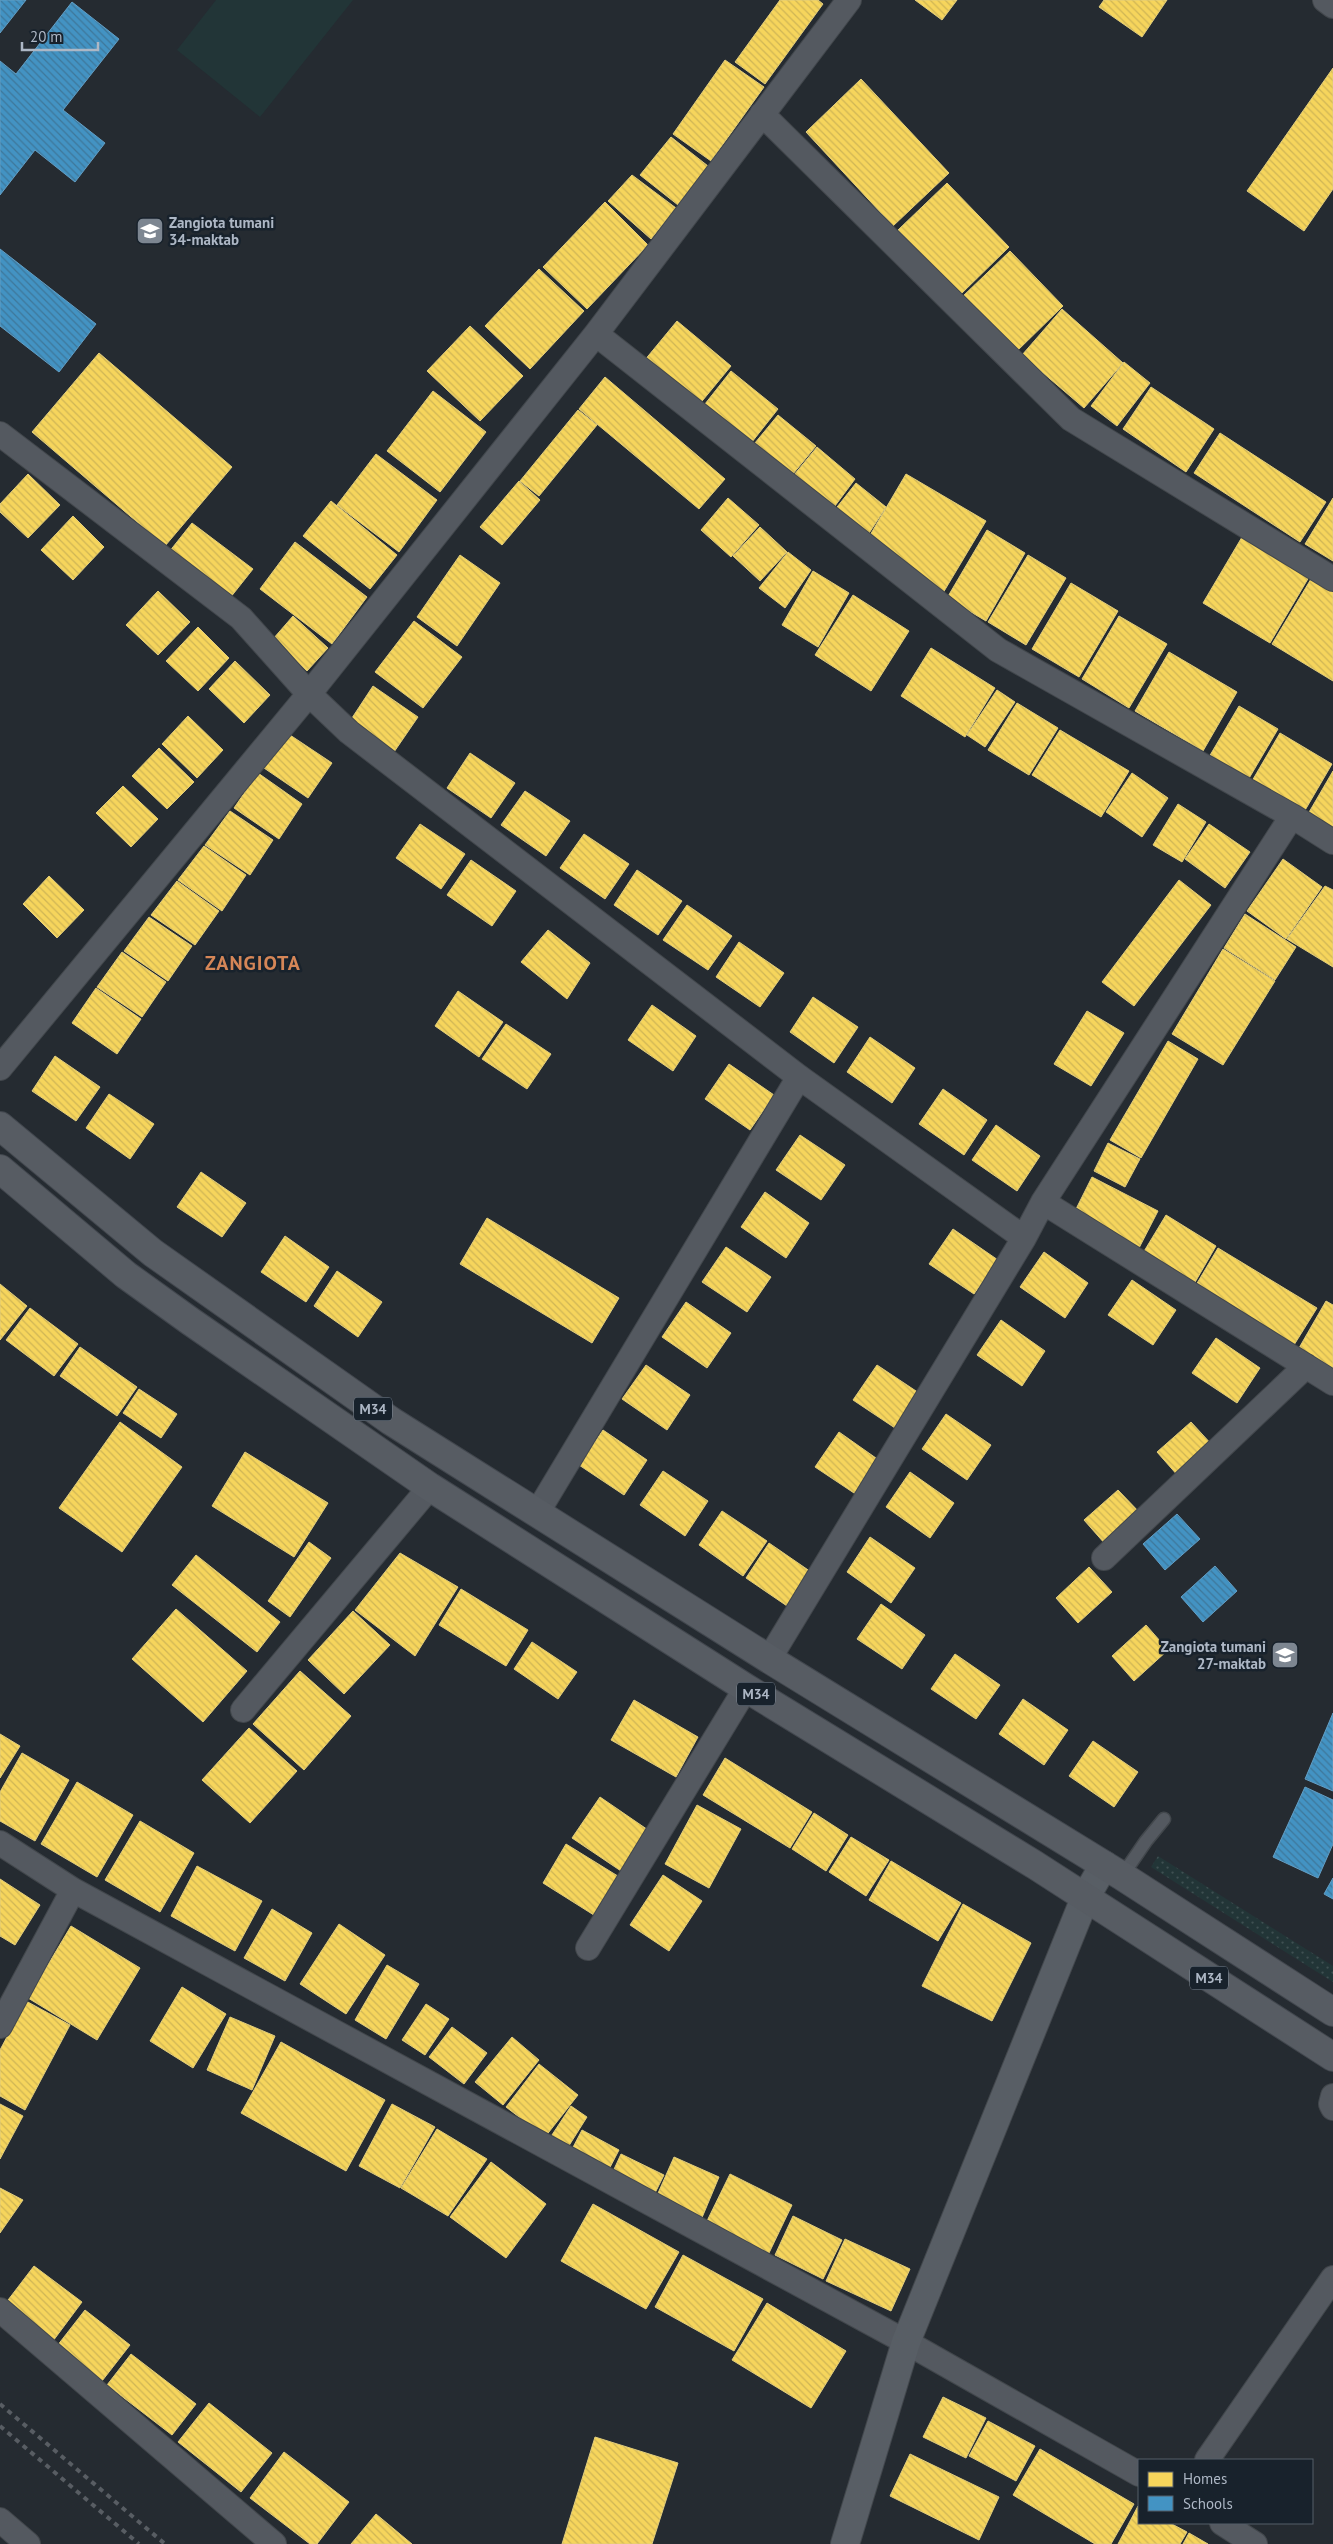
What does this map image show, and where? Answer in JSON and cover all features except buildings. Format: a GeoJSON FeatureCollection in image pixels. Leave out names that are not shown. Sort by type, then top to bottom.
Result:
{"type":"FeatureCollection","features":[{"type":"Feature","properties":{"kind":"main road","name":"M34"},"geometry":{"type":"LineString","coordinates":[[0,1126],[152,1253],[391,1421],[769,1659],[1113,1871],[1333,2012]]}},
{"type":"Feature","properties":{"kind":"main road","name":"M34"},"geometry":{"type":"LineString","coordinates":[[0,1169],[67,1228],[134,1280],[430,1487],[746,1688],[1085,1898],[1333,2057]]}},
{"type":"Feature","properties":{"kind":"main road"},"geometry":{"type":"LineString","coordinates":[[845,2544],[906,2342],[1085,1898],[1113,1871]]}},
{"type":"Feature","properties":{"kind":"street"},"geometry":{"type":"LineString","coordinates":[[0,1068],[308,694],[596,334],[849,0]]}},
{"type":"Feature","properties":{"kind":"street"},"geometry":{"type":"LineString","coordinates":[[1325,0],[1333,6]]}},
{"type":"Feature","properties":{"kind":"street"},"geometry":{"type":"LineString","coordinates":[[762,114],[1071,419],[1333,579]]}},
{"type":"Feature","properties":{"kind":"street"},"geometry":{"type":"LineString","coordinates":[[596,334],[998,650],[1292,816],[1333,842]]}},
{"type":"Feature","properties":{"kind":"street"},"geometry":{"type":"LineString","coordinates":[[0,434],[241,618],[308,694],[349,732],[799,1077],[1024,1238]]}},
{"type":"Feature","properties":{"kind":"street"},"geometry":{"type":"LineString","coordinates":[[769,1659],[1024,1238],[1043,1202],[1292,816]]}},
{"type":"Feature","properties":{"kind":"street"},"geometry":{"type":"LineString","coordinates":[[537,1513],[799,1077]]}},
{"type":"Feature","properties":{"kind":"street"},"geometry":{"type":"LineString","coordinates":[[1043,1202],[1333,1383]]}},
{"type":"Feature","properties":{"kind":"street"},"geometry":{"type":"LineString","coordinates":[[1104,1558],[1306,1366]]}},
{"type":"Feature","properties":{"kind":"street"},"geometry":{"type":"LineString","coordinates":[[243,1710],[430,1487]]}},
{"type":"Feature","properties":{"kind":"street"},"geometry":{"type":"LineString","coordinates":[[588,1948],[746,1688]]}},
{"type":"Feature","properties":{"kind":"street"},"geometry":{"type":"LineString","coordinates":[[0,1843],[74,1890],[906,2342],[1138,2473]]}},
{"type":"Feature","properties":{"kind":"street"},"geometry":{"type":"LineString","coordinates":[[0,2026],[74,1890]]}},
{"type":"Feature","properties":{"kind":"street"},"geometry":{"type":"LineString","coordinates":[[1333,2096],[1331,2104],[1333,2108]]}},
{"type":"Feature","properties":{"kind":"street"},"geometry":{"type":"LineString","coordinates":[[1208,2459],[1333,2278]]}},
{"type":"Feature","properties":{"kind":"street"},"geometry":{"type":"LineString","coordinates":[[0,2310],[274,2544]]}},
{"type":"Feature","properties":{"kind":"street"},"geometry":{"type":"LineString","coordinates":[[0,2520],[28,2544]]}},
{"type":"Feature","properties":{"kind":"street"},"geometry":{"type":"LineString","coordinates":[[1224,2524],[1255,2544]]}},
{"type":"Feature","properties":{"kind":"lane"},"geometry":{"type":"LineString","coordinates":[[1113,1871],[1164,1819]]}},
{"type":"Feature","properties":{"kind":"shaded area"},"geometry":{"type":"Polygon","coordinates":[[[216,0],[353,0],[260,117],[177,50],[216,0]]]}},
{"type":"Feature","properties":{"kind":"shaded area"},"geometry":{"type":"Polygon","coordinates":[[[1158,1856],[1333,1966],[1333,1982],[1151,1867],[1158,1856]]]}},
{"type":"Feature","properties":{"kind":"railway"},"geometry":{"type":"LineString","coordinates":[[0,2404],[165,2544]]}},
{"type":"Feature","properties":{"kind":"railway"},"geometry":{"type":"LineString","coordinates":[[0,2426],[139,2544]]}},
{"type":"Feature","properties":{"kind":"place","name":"Zangiota tumani 34-maktab"},"geometry":{"type":"Point","coordinates":[150,231]}},
{"type":"Feature","properties":{"kind":"place","name":"Zangiota tumani 27-maktab"},"geometry":{"type":"Point","coordinates":[1285,1655]}},
{"type":"Feature","properties":{"kind":"district","name":"ZANGIOTA"},"geometry":{"type":"Point","coordinates":[253,963]}}]}
